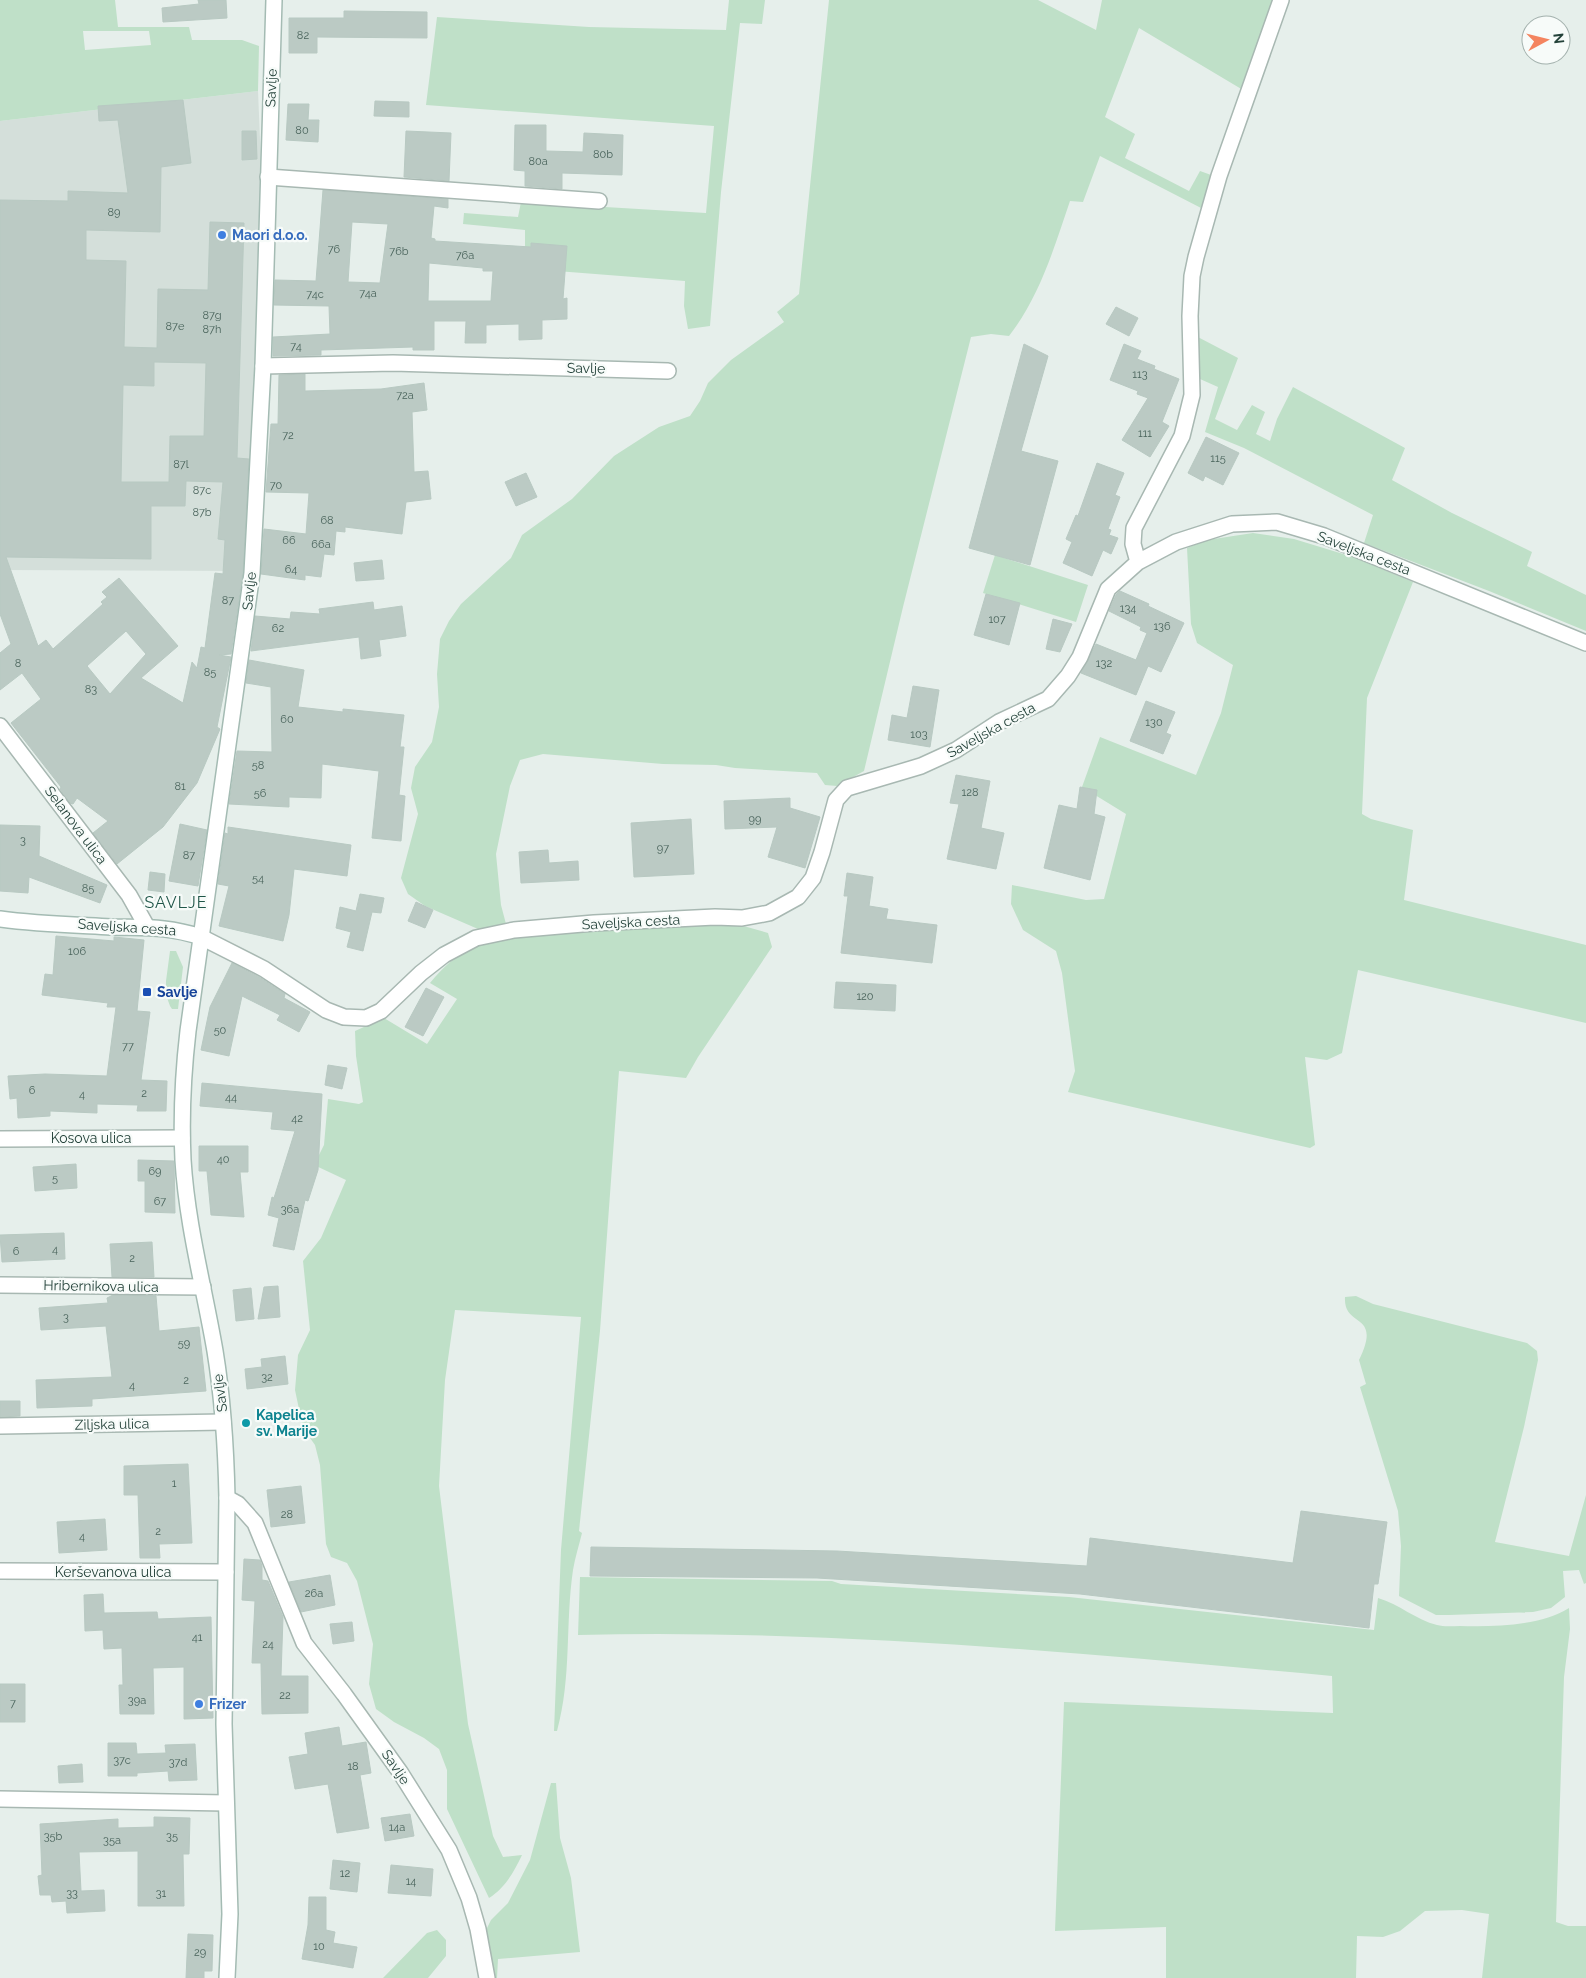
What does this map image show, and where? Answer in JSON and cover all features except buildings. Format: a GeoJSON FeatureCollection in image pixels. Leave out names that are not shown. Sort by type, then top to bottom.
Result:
{"type":"FeatureCollection","features":[{"type":"Feature","properties":{"kind":"street","name":"Savlje"},"geometry":{"type":"LineString","coordinates":[[227,1978],[230,1914],[224,1714],[227,1498],[223,1422],[215,1354],[187,1193],[182,1138],[184,1069],[252,573],[263,366],[274,0]]}},
{"type":"Feature","properties":{"kind":"street"},"geometry":{"type":"LineString","coordinates":[[1138,562],[1133,544],[1134,528],[1182,436],[1192,395],[1190,338],[1192,276],[1196,257],[1222,167],[1281,0]]}},
{"type":"Feature","properties":{"kind":"street"},"geometry":{"type":"LineString","coordinates":[[268,177],[599,201]]}},
{"type":"Feature","properties":{"kind":"street","name":"Savlje"},"geometry":{"type":"LineString","coordinates":[[263,366],[393,364],[668,371]]}},
{"type":"Feature","properties":{"kind":"street","name":"Saveljska cesta"},"geometry":{"type":"LineString","coordinates":[[0,919],[177,929],[201,937],[264,969],[326,1010],[344,1017],[366,1018],[381,1011],[444,955],[476,938],[514,930],[594,923],[715,917],[742,918],[769,913],[798,897],[812,878],[822,852],[836,800],[847,788],[921,766],[956,750],[999,722],[1048,699],[1068,676],[1080,657],[1108,589],[1138,562],[1176,542],[1232,524],[1277,522],[1324,536],[1586,642]]}},
{"type":"Feature","properties":{"kind":"street","name":"Selanova ulica"},"geometry":{"type":"LineString","coordinates":[[0,726],[129,895],[148,927]]}},
{"type":"Feature","properties":{"kind":"street","name":"Kosova ulica"},"geometry":{"type":"LineString","coordinates":[[0,1139],[182,1138]]}},
{"type":"Feature","properties":{"kind":"street","name":"Hribernikova ulica"},"geometry":{"type":"LineString","coordinates":[[0,1285],[203,1287]]}},
{"type":"Feature","properties":{"kind":"street","name":"Ziljska ulica"},"geometry":{"type":"LineString","coordinates":[[0,1426],[223,1422]]}},
{"type":"Feature","properties":{"kind":"street","name":"Savlje"},"geometry":{"type":"LineString","coordinates":[[227,1498],[238,1504],[248,1513],[254,1523],[304,1642],[400,1772],[449,1850],[469,1898],[478,1929],[486,1978]]}},
{"type":"Feature","properties":{"kind":"street","name":"Kerševanova ulica"},"geometry":{"type":"LineString","coordinates":[[0,1571],[226,1572]]}},
{"type":"Feature","properties":{"kind":"street"},"geometry":{"type":"LineString","coordinates":[[0,1800],[226,1803]]}},
{"type":"Feature","properties":{"kind":"shaded area"},"geometry":{"type":"Polygon","coordinates":[[[258,91],[261,163],[255,457],[248,571],[0,570],[0,121],[258,91]]]}},
{"type":"Feature","properties":{"kind":"green space"},"geometry":{"type":"Polygon","coordinates":[[[0,0],[115,0],[118,27],[189,27],[192,40],[242,40],[259,46],[258,91],[0,121],[0,0]],[[83,31],[85,50],[151,45],[149,31],[83,31]]]}},
{"type":"Feature","properties":{"kind":"green space"},"geometry":{"type":"Polygon","coordinates":[[[729,0],[765,0],[762,24],[740,23],[721,192],[710,326],[688,329],[684,306],[685,281],[531,269],[525,250],[525,230],[463,224],[464,213],[518,217],[521,202],[706,213],[714,126],[426,105],[437,17],[589,27],[726,30],[729,0]]]}},
{"type":"Feature","properties":{"kind":"green space"},"geometry":{"type":"Polygon","coordinates":[[[829,0],[1038,0],[1096,30],[1102,0],[1276,0],[1243,90],[1139,28],[1105,117],[1135,134],[1125,158],[1189,191],[1200,171],[1214,176],[1203,209],[1100,156],[1083,202],[1070,201],[1038,288],[1020,321],[1009,336],[991,334],[971,337],[864,771],[837,786],[825,785],[817,773],[716,765],[663,764],[543,754],[520,760],[510,786],[496,854],[501,905],[506,924],[478,929],[425,906],[408,894],[401,878],[418,814],[411,788],[415,767],[432,742],[439,707],[437,674],[440,639],[449,621],[461,604],[511,558],[522,535],[572,499],[614,456],[659,427],[690,416],[700,401],[708,383],[731,360],[784,322],[777,312],[799,294],[829,0]]]}},
{"type":"Feature","properties":{"kind":"green space"},"geometry":{"type":"Polygon","coordinates":[[[1194,335],[1238,358],[1215,419],[1237,430],[1252,405],[1265,412],[1256,434],[1270,441],[1277,419],[1293,387],[1405,448],[1392,480],[1452,513],[1532,552],[1527,566],[1586,595],[1586,631],[1364,543],[1373,515],[1244,448],[1205,432],[1218,387],[1200,379],[1197,370],[1194,335]]]}},
{"type":"Feature","properties":{"kind":"green space"},"geometry":{"type":"Polygon","coordinates":[[[1253,533],[1294,539],[1353,557],[1413,582],[1367,698],[1362,814],[1371,819],[1413,830],[1404,900],[1586,945],[1586,1023],[1358,970],[1342,1053],[1327,1060],[1305,1057],[1315,1145],[1310,1148],[1068,1092],[1075,1071],[1062,973],[1056,951],[1023,930],[1011,904],[1012,885],[1086,900],[1104,899],[1126,814],[1082,787],[1100,737],[1196,775],[1221,713],[1233,665],[1197,643],[1191,624],[1187,548],[1207,540],[1253,533]]]}},
{"type":"Feature","properties":{"kind":"green space"},"geometry":{"type":"Polygon","coordinates":[[[995,555],[1088,585],[1076,622],[983,593],[995,555]]]}},
{"type":"Feature","properties":{"kind":"green space"},"geometry":{"type":"Polygon","coordinates":[[[718,923],[740,925],[768,933],[772,947],[686,1078],[619,1071],[600,1331],[579,1531],[582,1533],[573,1570],[569,1611],[567,1670],[562,1711],[557,1731],[554,1731],[561,1550],[581,1317],[455,1310],[445,1380],[439,1486],[468,1724],[493,1836],[503,1857],[522,1855],[508,1879],[489,1898],[447,1809],[447,1770],[439,1749],[376,1709],[369,1684],[373,1644],[357,1581],[347,1563],[331,1557],[326,1544],[320,1465],[315,1445],[303,1428],[295,1390],[298,1355],[310,1330],[303,1261],[321,1238],[346,1180],[314,1165],[324,1145],[328,1099],[359,1104],[363,1102],[356,1056],[355,1031],[384,1018],[427,1044],[457,999],[430,983],[448,964],[474,947],[509,936],[718,923]]]}},
{"type":"Feature","properties":{"kind":"green space"},"geometry":{"type":"Polygon","coordinates":[[[170,951],[176,951],[183,967],[178,1009],[172,1009],[166,995],[170,951]]]}},
{"type":"Feature","properties":{"kind":"green space"},"geometry":{"type":"Polygon","coordinates":[[[1356,1296],[1373,1304],[1527,1343],[1537,1351],[1538,1360],[1524,1427],[1495,1542],[1569,1556],[1586,1495],[1586,1583],[1584,1584],[1579,1570],[1563,1571],[1565,1597],[1551,1608],[1533,1612],[1436,1615],[1399,1596],[1401,1546],[1398,1511],[1360,1387],[1366,1384],[1359,1360],[1367,1334],[1365,1327],[1346,1307],[1345,1297],[1356,1296]]]}},
{"type":"Feature","properties":{"kind":"green space"},"geometry":{"type":"Polygon","coordinates":[[[580,1577],[832,1581],[841,1584],[1069,1597],[1374,1630],[1378,1598],[1429,1623],[1440,1626],[1487,1626],[1531,1622],[1545,1619],[1569,1608],[1570,1629],[1564,1677],[1556,1922],[1568,1926],[1586,1926],[1586,1978],[1482,1978],[1489,1914],[1462,1910],[1425,1911],[1400,1931],[1383,1937],[1357,1936],[1356,1978],[1166,1978],[1166,1927],[1055,1931],[1064,1702],[1333,1713],[1332,1676],[1050,1651],[861,1639],[672,1634],[578,1635],[580,1577]]]}},
{"type":"Feature","properties":{"kind":"green space"},"geometry":{"type":"Polygon","coordinates":[[[551,1783],[556,1783],[560,1838],[571,1878],[580,1952],[498,1959],[497,1978],[493,1978],[484,1934],[491,1920],[508,1903],[530,1860],[551,1783]]]}},
{"type":"Feature","properties":{"kind":"green space"},"geometry":{"type":"Polygon","coordinates":[[[437,1930],[446,1940],[446,1956],[428,1978],[383,1978],[427,1933],[437,1930]]]}},
{"type":"Feature","properties":{"kind":"place","name":"Maori d.o.o."},"geometry":{"type":"Point","coordinates":[222,235]}},
{"type":"Feature","properties":{"kind":"place","name":"Savlje"},"geometry":{"type":"Point","coordinates":[147,992]}},
{"type":"Feature","properties":{"kind":"place","name":"Kapelica sv. Marije"},"geometry":{"type":"Point","coordinates":[246,1423]}},
{"type":"Feature","properties":{"kind":"place","name":"Frizer"},"geometry":{"type":"Point","coordinates":[199,1704]}},
{"type":"Feature","properties":{"kind":"district","name":"SAVLJE"},"geometry":{"type":"Point","coordinates":[176,902]}}]}
